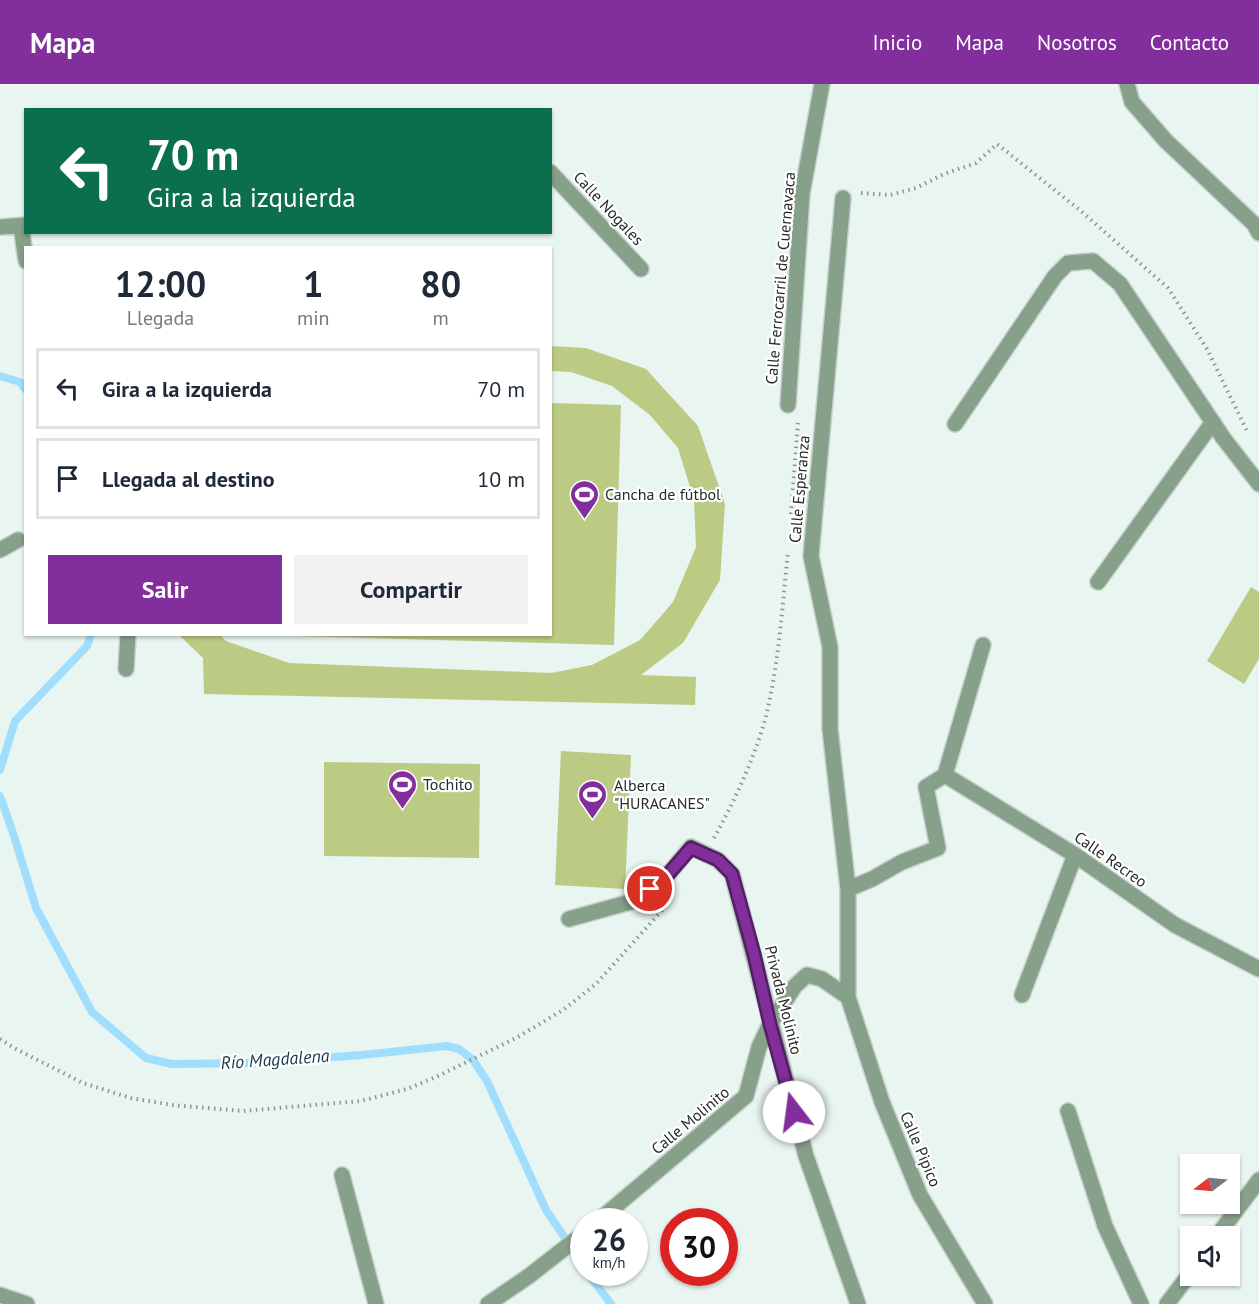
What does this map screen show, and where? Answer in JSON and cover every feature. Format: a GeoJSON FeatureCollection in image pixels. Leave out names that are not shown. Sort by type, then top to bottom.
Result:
{"type":"FeatureCollection","features":[{"type":"Feature","properties":{"kind":"street","name":"Calle Ferrocarril de Cuernavaca"},"geometry":{"type":"LineString","coordinates":[[788,405],[802,194],[822,84]]}},
{"type":"Feature","properties":{"kind":"street"},"geometry":{"type":"LineString","coordinates":[[1127,84],[1132,102],[1159,133],[1254,224],[1259,233]]}},
{"type":"Feature","properties":{"kind":"street","name":"Calle Nogales"},"geometry":{"type":"LineString","coordinates":[[552,174],[641,269]]}},
{"type":"Feature","properties":{"kind":"street","name":"Calle Esperanza"},"geometry":{"type":"LineString","coordinates":[[843,198],[811,556],[830,647],[830,729],[848,889],[848,997]]}},
{"type":"Feature","properties":{"kind":"street"},"geometry":{"type":"LineString","coordinates":[[0,227],[23,226],[25,246]]}},
{"type":"Feature","properties":{"kind":"street"},"geometry":{"type":"LineString","coordinates":[[956,424],[1055,276],[1068,263],[1093,261],[1120,284],[1259,484]]}},
{"type":"Feature","properties":{"kind":"street"},"geometry":{"type":"LineString","coordinates":[[1098,582],[1214,422]]}},
{"type":"Feature","properties":{"kind":"street"},"geometry":{"type":"LineString","coordinates":[[0,550],[18,540]]}},
{"type":"Feature","properties":{"kind":"street"},"geometry":{"type":"LineString","coordinates":[[126,669],[128,636]]}},
{"type":"Feature","properties":{"kind":"street"},"geometry":{"type":"LineString","coordinates":[[848,889],[902,862],[938,848],[926,787],[945,775],[983,645]]}},
{"type":"Feature","properties":{"kind":"street","name":"Calle Recreo"},"geometry":{"type":"LineString","coordinates":[[945,775],[1075,855],[1175,925],[1259,969]]}},
{"type":"Feature","properties":{"kind":"street","name":"Privada Molinito"},"geometry":{"type":"LineString","coordinates":[[569,919],[634,901],[665,878],[691,848],[718,860],[732,874],[806,1156],[858,1304]]}},
{"type":"Feature","properties":{"kind":"street"},"geometry":{"type":"LineString","coordinates":[[1022,995],[1075,855]]}},
{"type":"Feature","properties":{"kind":"street","name":"Calle Molinito"},"geometry":{"type":"LineString","coordinates":[[614,1208],[746,1096],[759,1047],[770,1024],[795,986],[807,975],[822,979],[848,997]]}},
{"type":"Feature","properties":{"kind":"street","name":"Calle Pipico"},"geometry":{"type":"LineString","coordinates":[[848,997],[882,1102],[920,1196],[985,1304]]}},
{"type":"Feature","properties":{"kind":"street"},"geometry":{"type":"LineString","coordinates":[[1068,1111],[1105,1226],[1141,1304]]}},
{"type":"Feature","properties":{"kind":"street"},"geometry":{"type":"LineString","coordinates":[[342,1175],[376,1304]]}},
{"type":"Feature","properties":{"kind":"street"},"geometry":{"type":"LineString","coordinates":[[1224,1226],[1259,1180]]}},
{"type":"Feature","properties":{"kind":"street"},"geometry":{"type":"LineString","coordinates":[[489,1304],[570,1244]]}},
{"type":"Feature","properties":{"kind":"street"},"geometry":{"type":"LineString","coordinates":[[1167,1304],[1180,1286]]}},
{"type":"Feature","properties":{"kind":"street"},"geometry":{"type":"LineString","coordinates":[[0,1295],[27,1304]]}},
{"type":"Feature","properties":{"kind":"path"},"geometry":{"type":"LineString","coordinates":[[790,520],[799,417]]}},
{"type":"Feature","properties":{"kind":"path"},"geometry":{"type":"LineString","coordinates":[[715,836],[732,807],[746,775],[765,720],[776,666],[789,543]]}},
{"type":"Feature","properties":{"kind":"path"},"geometry":{"type":"LineString","coordinates":[[0,1039],[22,1053],[83,1083],[131,1098],[172,1105],[243,1111],[361,1101],[407,1089],[436,1077],[490,1051],[563,1010],[596,984],[671,900]]}},
{"type":"Feature","properties":{"kind":"green space"},"geometry":{"type":"Polygon","coordinates":[[[552,346],[586,348],[646,369],[698,426],[725,504],[720,580],[683,643],[641,675],[696,677],[695,705],[204,694],[203,658],[180,636],[221,636],[226,641],[289,663],[551,673],[592,665],[640,640],[673,602],[696,547],[694,500],[678,448],[650,415],[612,386],[571,372],[552,371],[552,346]]]}},
{"type":"Feature","properties":{"kind":"green space","name":"Cancha de fútbol"},"geometry":{"type":"Polygon","coordinates":[[[552,403],[621,405],[614,645],[294,636],[552,636],[552,403]]]}},
{"type":"Feature","properties":{"kind":"green space"},"geometry":{"type":"Polygon","coordinates":[[[1251,587],[1259,592],[1259,659],[1244,684],[1207,661],[1251,587]]]}},
{"type":"Feature","properties":{"kind":"green space","name":"Alberca \"HURACANES\""},"geometry":{"type":"Polygon","coordinates":[[[561,751],[631,755],[625,889],[555,885],[561,751]]]}},
{"type":"Feature","properties":{"kind":"green space","name":"Tochito"},"geometry":{"type":"Polygon","coordinates":[[[324,762],[480,764],[479,858],[324,856],[324,762]]]}},
{"type":"Feature","properties":{"kind":"waterway","name":"Río Magdalena"},"geometry":{"type":"LineString","coordinates":[[0,376],[20,382],[24,387]]}},
{"type":"Feature","properties":{"kind":"waterway","name":"Río Magdalena"},"geometry":{"type":"LineString","coordinates":[[0,770],[15,721],[87,646],[90,636]]}},
{"type":"Feature","properties":{"kind":"waterway","name":"Río Magdalena"},"geometry":{"type":"LineString","coordinates":[[0,796],[36,908],[92,1012],[146,1058],[172,1064],[251,1063],[447,1046],[459,1049],[473,1060],[487,1081],[546,1210],[570,1245]]}},
{"type":"Feature","properties":{"kind":"waterway","name":"Río Magdalena"},"geometry":{"type":"LineString","coordinates":[[598,1286],[611,1304]]}},
{"type":"Feature","properties":{"kind":"place","name":"Cancha de fútbol"},"geometry":{"type":"Point","coordinates":[584,520]}},
{"type":"Feature","properties":{"kind":"place","name":"Tochito"},"geometry":{"type":"Point","coordinates":[402,810]}},
{"type":"Feature","properties":{"kind":"place","name":"Alberca \"HURACANES\""},"geometry":{"type":"Point","coordinates":[593,820]}},
{"type":"Feature","properties":{"kind":"route"},"geometry":{"type":"LineString","coordinates":[[650,889],[665,878],[691,848],[718,860],[732,874],[794,1112]]}}]}
